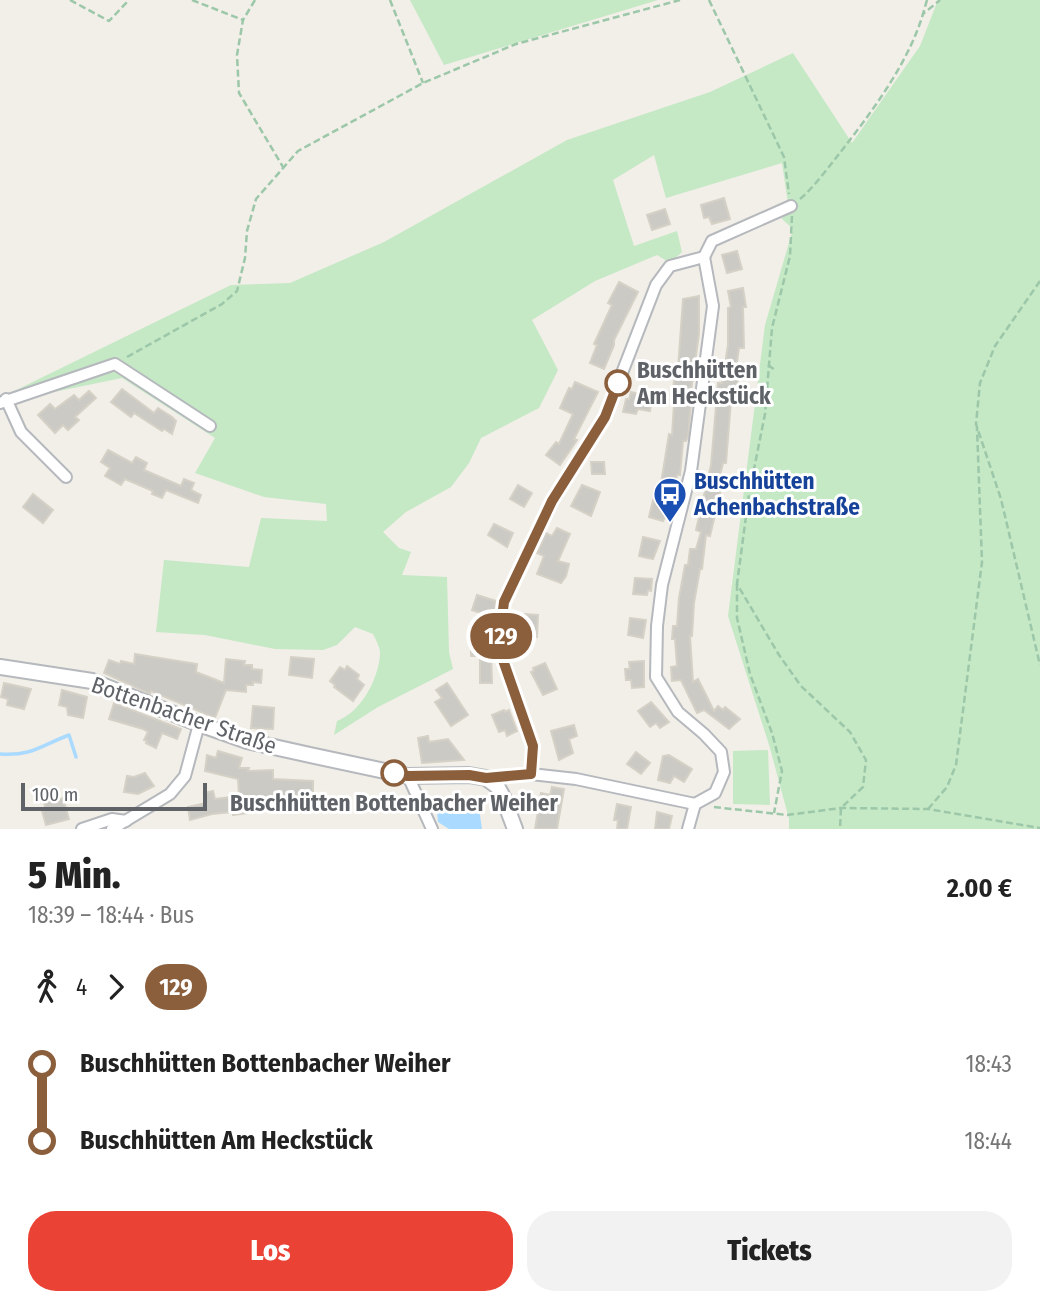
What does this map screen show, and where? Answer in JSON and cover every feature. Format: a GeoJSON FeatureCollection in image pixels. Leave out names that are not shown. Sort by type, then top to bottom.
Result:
{"type":"FeatureCollection","features":[{"type":"Feature","properties":{"kind":"street"},"geometry":{"type":"LineString","coordinates":[[688,829],[695,804],[715,793],[724,772],[721,752],[678,712],[656,677],[657,626],[662,585],[691,471],[713,306],[704,257],[712,241],[792,205]]}},
{"type":"Feature","properties":{"kind":"street"},"geometry":{"type":"LineString","coordinates":[[531,774],[533,746],[503,660],[500,634],[504,602],[552,501],[605,417],[656,285],[670,266],[704,257]]}},
{"type":"Feature","properties":{"kind":"street"},"geometry":{"type":"LineString","coordinates":[[66,477],[21,432],[3,401],[115,364],[210,426]]}},
{"type":"Feature","properties":{"kind":"street","name":"Bottenbacher Straße"},"geometry":{"type":"LineString","coordinates":[[0,667],[92,681],[247,741],[408,776],[469,775],[491,782],[531,774],[576,779],[695,804]]}},
{"type":"Feature","properties":{"kind":"street"},"geometry":{"type":"LineString","coordinates":[[112,829],[170,794],[184,776],[199,724]]}},
{"type":"Feature","properties":{"kind":"street"},"geometry":{"type":"LineString","coordinates":[[408,776],[432,829]]}},
{"type":"Feature","properties":{"kind":"street"},"geometry":{"type":"LineString","coordinates":[[491,782],[515,829]]}},
{"type":"Feature","properties":{"kind":"street"},"geometry":{"type":"LineString","coordinates":[[82,829],[112,819],[126,821]]}},
{"type":"Feature","properties":{"kind":"path"},"geometry":{"type":"LineString","coordinates":[[70,0],[109,21],[129,0]]}},
{"type":"Feature","properties":{"kind":"path"},"geometry":{"type":"LineString","coordinates":[[192,0],[243,20]]}},
{"type":"Feature","properties":{"kind":"path"},"geometry":{"type":"LineString","coordinates":[[255,0],[243,20],[237,55],[239,93],[283,167]]}},
{"type":"Feature","properties":{"kind":"path"},"geometry":{"type":"LineString","coordinates":[[390,0],[423,83]]}},
{"type":"Feature","properties":{"kind":"path"},"geometry":{"type":"LineString","coordinates":[[115,364],[222,304],[237,291],[245,258],[247,231],[256,199],[298,151],[423,83],[516,44],[680,0]]}},
{"type":"Feature","properties":{"kind":"path"},"geometry":{"type":"LineString","coordinates":[[709,0],[784,157],[792,205],[790,256],[772,328],[765,414],[749,494],[737,584],[737,618],[750,674],[772,733],[782,771],[774,813]]}},
{"type":"Feature","properties":{"kind":"path"},"geometry":{"type":"LineString","coordinates":[[792,205],[818,181],[865,120],[916,38],[927,0]]}},
{"type":"Feature","properties":{"kind":"path"},"geometry":{"type":"LineString","coordinates":[[923,14],[940,0]]}},
{"type":"Feature","properties":{"kind":"path"},"geometry":{"type":"LineString","coordinates":[[928,808],[947,787],[956,765],[982,562],[976,424],[980,383],[995,346],[1040,281]]}},
{"type":"Feature","properties":{"kind":"path"},"geometry":{"type":"LineString","coordinates":[[768,365],[775,370]]}},
{"type":"Feature","properties":{"kind":"path"},"geometry":{"type":"LineString","coordinates":[[976,424],[1001,499],[1040,665]]}},
{"type":"Feature","properties":{"kind":"path"},"geometry":{"type":"LineString","coordinates":[[737,584],[779,655],[801,686],[850,732],[866,760],[863,787],[841,808],[840,829]]}},
{"type":"Feature","properties":{"kind":"path"},"geometry":{"type":"LineString","coordinates":[[695,804],[787,815],[841,808],[928,808],[1040,828]]}},
{"type":"Feature","properties":{"kind":"green space"},"geometry":{"type":"Polygon","coordinates":[[[410,0],[658,0],[444,65],[410,0]]]}},
{"type":"Feature","properties":{"kind":"green space"},"geometry":{"type":"Polygon","coordinates":[[[938,0],[1040,0],[1040,829],[789,829],[789,819],[770,748],[728,616],[765,325],[793,229],[782,219],[788,203],[782,163],[666,198],[654,155],[613,180],[634,246],[677,231],[682,252],[670,263],[657,255],[595,281],[532,320],[558,370],[539,408],[481,438],[469,463],[451,487],[406,512],[383,532],[399,548],[411,552],[402,575],[447,577],[449,652],[453,669],[378,707],[334,735],[337,721],[346,717],[361,703],[376,675],[380,653],[373,634],[355,627],[337,645],[323,650],[275,649],[205,635],[156,632],[164,560],[249,567],[261,518],[327,521],[326,504],[264,497],[195,473],[215,438],[122,378],[0,403],[0,398],[231,285],[290,283],[384,242],[567,140],[710,92],[793,53],[852,143],[920,46],[938,0]]]}},
{"type":"Feature","properties":{"kind":"green space"},"geometry":{"type":"Polygon","coordinates":[[[768,750],[770,805],[733,804],[733,751],[768,750]]]}},
{"type":"Feature","properties":{"kind":"water"},"geometry":{"type":"Polygon","coordinates":[[[472,797],[478,801],[482,829],[449,829],[438,822],[437,811],[441,808],[453,801],[472,797]]]}},
{"type":"Feature","properties":{"kind":"building"},"geometry":{"type":"Polygon","coordinates":[[[724,198],[730,219],[712,224],[709,217],[704,218],[701,205],[724,198]]]}},
{"type":"Feature","properties":{"kind":"building"},"geometry":{"type":"Polygon","coordinates":[[[665,209],[670,224],[652,230],[647,215],[665,209]]]}},
{"type":"Feature","properties":{"kind":"building"},"geometry":{"type":"Polygon","coordinates":[[[737,251],[742,269],[727,273],[722,255],[737,251]]]}},
{"type":"Feature","properties":{"kind":"building"},"geometry":{"type":"Polygon","coordinates":[[[619,282],[638,292],[614,340],[604,369],[590,363],[597,345],[594,344],[612,305],[608,303],[619,282]]]}},
{"type":"Feature","properties":{"kind":"building"},"geometry":{"type":"Polygon","coordinates":[[[743,288],[746,307],[743,307],[744,348],[739,348],[737,388],[732,387],[726,463],[723,463],[719,480],[723,481],[710,536],[706,535],[690,636],[693,682],[698,679],[714,711],[718,706],[723,710],[725,707],[740,719],[729,729],[704,710],[697,713],[681,680],[672,681],[671,667],[677,666],[675,639],[672,639],[673,626],[677,626],[685,565],[688,565],[690,549],[696,549],[701,532],[696,530],[711,465],[718,383],[722,383],[728,345],[728,308],[731,307],[728,291],[743,288]]]}},
{"type":"Feature","properties":{"kind":"building"},"geometry":{"type":"Polygon","coordinates":[[[699,296],[699,334],[689,405],[688,437],[683,441],[680,475],[677,475],[671,506],[663,521],[649,517],[653,500],[658,502],[669,434],[672,435],[673,388],[678,369],[683,299],[699,296]]]}},
{"type":"Feature","properties":{"kind":"building"},"geometry":{"type":"Polygon","coordinates":[[[575,382],[598,392],[574,439],[577,440],[560,465],[546,455],[556,442],[559,444],[573,414],[560,408],[569,388],[572,389],[575,382]]]}},
{"type":"Feature","properties":{"kind":"building"},"geometry":{"type":"Polygon","coordinates":[[[122,389],[154,413],[158,408],[172,417],[176,421],[172,434],[164,429],[162,431],[134,413],[131,417],[111,402],[122,389]]]}},
{"type":"Feature","properties":{"kind":"building"},"geometry":{"type":"Polygon","coordinates":[[[89,391],[96,398],[75,417],[79,420],[68,430],[63,425],[55,433],[38,415],[50,404],[55,409],[74,395],[79,400],[89,391]]]}},
{"type":"Feature","properties":{"kind":"building"},"geometry":{"type":"Polygon","coordinates":[[[631,392],[652,397],[650,411],[638,409],[636,414],[623,412],[631,392]]]}},
{"type":"Feature","properties":{"kind":"building"},"geometry":{"type":"Polygon","coordinates":[[[108,450],[132,463],[136,457],[147,463],[144,470],[181,486],[184,479],[194,483],[191,490],[201,495],[198,503],[166,490],[162,498],[152,494],[153,491],[125,479],[121,485],[105,476],[110,468],[101,462],[108,450]]]}},
{"type":"Feature","properties":{"kind":"building"},"geometry":{"type":"Polygon","coordinates":[[[591,462],[604,462],[605,474],[592,474],[591,462]]]}},
{"type":"Feature","properties":{"kind":"building"},"geometry":{"type":"Polygon","coordinates":[[[518,485],[532,493],[524,507],[510,499],[518,485]]]}},
{"type":"Feature","properties":{"kind":"building"},"geometry":{"type":"Polygon","coordinates":[[[582,485],[600,492],[591,516],[571,506],[582,485]]]}},
{"type":"Feature","properties":{"kind":"building"},"geometry":{"type":"Polygon","coordinates":[[[33,494],[53,510],[43,523],[23,507],[33,494]]]}},
{"type":"Feature","properties":{"kind":"building"},"geometry":{"type":"Polygon","coordinates":[[[494,524],[513,533],[507,547],[488,535],[494,524]]]}},
{"type":"Feature","properties":{"kind":"building"},"geometry":{"type":"Polygon","coordinates":[[[557,528],[570,534],[558,561],[569,564],[561,583],[537,574],[544,556],[537,553],[546,533],[552,536],[557,528]]]}},
{"type":"Feature","properties":{"kind":"building"},"geometry":{"type":"Polygon","coordinates":[[[643,537],[660,541],[653,559],[639,556],[643,537]]]}},
{"type":"Feature","properties":{"kind":"building"},"geometry":{"type":"Polygon","coordinates":[[[635,578],[652,579],[651,591],[648,590],[647,595],[633,594],[635,578]]]}},
{"type":"Feature","properties":{"kind":"building"},"geometry":{"type":"Polygon","coordinates":[[[477,595],[496,601],[494,620],[490,619],[492,683],[480,683],[480,656],[471,656],[471,631],[478,631],[484,614],[472,610],[477,595]]]}},
{"type":"Feature","properties":{"kind":"building"},"geometry":{"type":"Polygon","coordinates":[[[524,614],[538,615],[537,637],[528,637],[528,630],[523,630],[524,614]]]}},
{"type":"Feature","properties":{"kind":"building"},"geometry":{"type":"Polygon","coordinates":[[[630,618],[646,620],[643,638],[628,635],[630,618]]]}},
{"type":"Feature","properties":{"kind":"building"},"geometry":{"type":"Polygon","coordinates":[[[135,654],[197,664],[196,672],[224,683],[226,659],[245,661],[244,665],[252,665],[252,669],[262,670],[261,683],[246,685],[246,692],[226,690],[215,718],[151,691],[150,694],[104,673],[109,660],[120,664],[121,661],[134,664],[135,654]]]}},
{"type":"Feature","properties":{"kind":"building"},"geometry":{"type":"Polygon","coordinates":[[[291,657],[314,659],[312,678],[289,675],[291,657]]]}},
{"type":"Feature","properties":{"kind":"building"},"geometry":{"type":"Polygon","coordinates":[[[644,661],[644,687],[632,688],[631,680],[626,680],[625,669],[630,669],[629,662],[644,661]]]}},
{"type":"Feature","properties":{"kind":"building"},"geometry":{"type":"Polygon","coordinates":[[[545,663],[557,689],[543,695],[531,672],[534,671],[533,668],[545,663]]]}},
{"type":"Feature","properties":{"kind":"building"},"geometry":{"type":"Polygon","coordinates":[[[347,666],[359,675],[357,679],[364,685],[353,701],[330,681],[340,667],[345,670],[347,666]]]}},
{"type":"Feature","properties":{"kind":"building"},"geometry":{"type":"Polygon","coordinates":[[[4,683],[31,689],[24,709],[7,705],[8,699],[1,697],[4,683]]]}},
{"type":"Feature","properties":{"kind":"building"},"geometry":{"type":"Polygon","coordinates":[[[447,683],[468,715],[451,726],[435,702],[442,698],[436,690],[447,683]]]}},
{"type":"Feature","properties":{"kind":"building"},"geometry":{"type":"Polygon","coordinates":[[[62,690],[87,697],[83,718],[68,715],[67,707],[59,705],[62,690]]]}},
{"type":"Feature","properties":{"kind":"building"},"geometry":{"type":"Polygon","coordinates":[[[651,702],[669,722],[660,728],[656,723],[650,727],[638,711],[651,702]]]}},
{"type":"Feature","properties":{"kind":"building"},"geometry":{"type":"Polygon","coordinates":[[[114,703],[181,729],[177,739],[162,733],[156,748],[146,743],[144,740],[148,732],[109,719],[114,703]]]}},
{"type":"Feature","properties":{"kind":"building"},"geometry":{"type":"Polygon","coordinates":[[[253,706],[274,708],[273,729],[251,728],[253,706]]]}},
{"type":"Feature","properties":{"kind":"building"},"geometry":{"type":"Polygon","coordinates":[[[509,710],[517,731],[507,736],[505,730],[499,732],[492,715],[509,710]]]}},
{"type":"Feature","properties":{"kind":"building"},"geometry":{"type":"Polygon","coordinates":[[[574,725],[577,736],[569,739],[573,753],[559,760],[551,731],[574,725]]]}},
{"type":"Feature","properties":{"kind":"building"},"geometry":{"type":"Polygon","coordinates":[[[428,736],[429,742],[448,739],[464,760],[422,763],[418,738],[428,736]]]}},
{"type":"Feature","properties":{"kind":"building"},"geometry":{"type":"Polygon","coordinates":[[[218,751],[242,758],[239,768],[249,768],[248,771],[273,770],[273,779],[313,781],[313,797],[246,797],[248,813],[212,814],[190,820],[188,807],[206,803],[204,793],[213,791],[215,799],[239,796],[238,779],[205,771],[207,755],[216,758],[218,751]]]}},
{"type":"Feature","properties":{"kind":"building"},"geometry":{"type":"Polygon","coordinates":[[[636,752],[650,763],[641,774],[627,764],[636,752]]]}},
{"type":"Feature","properties":{"kind":"building"},"geometry":{"type":"Polygon","coordinates":[[[669,755],[692,769],[684,782],[674,776],[670,783],[658,780],[663,756],[669,755]]]}},
{"type":"Feature","properties":{"kind":"building"},"geometry":{"type":"Polygon","coordinates":[[[145,773],[154,786],[138,794],[124,792],[127,776],[134,777],[145,773]]]}},
{"type":"Feature","properties":{"kind":"building"},"geometry":{"type":"Polygon","coordinates":[[[552,787],[564,789],[557,829],[535,829],[541,793],[550,795],[552,787]]]}},
{"type":"Feature","properties":{"kind":"building"},"geometry":{"type":"Polygon","coordinates":[[[56,797],[57,800],[63,798],[69,819],[46,825],[42,811],[46,810],[43,800],[56,797]]]}},
{"type":"Feature","properties":{"kind":"building"},"geometry":{"type":"Polygon","coordinates":[[[617,804],[631,807],[627,829],[617,829],[618,820],[614,820],[617,804]]]}},
{"type":"Feature","properties":{"kind":"building"},"geometry":{"type":"Polygon","coordinates":[[[657,812],[672,816],[669,829],[655,829],[657,812]]]}},
{"type":"Feature","properties":{"kind":"waterway"},"geometry":{"type":"LineString","coordinates":[[0,754],[29,752],[69,735],[76,757]]}},
{"type":"Feature","properties":{"kind":"bus line","name":"129"},"geometry":{"type":"LineString","coordinates":[[394,773],[408,776],[469,775],[486,778],[531,774],[533,746],[503,660],[500,634],[504,602],[552,501],[605,417],[618,383]]}},
{"type":"Feature","properties":{"kind":"place","name":"Buschhütten Am Heckstück"},"geometry":{"type":"Point","coordinates":[618,383]}},
{"type":"Feature","properties":{"kind":"place","name":"Buschhütten Achenbachstraße"},"geometry":{"type":"Point","coordinates":[670,524]}},
{"type":"Feature","properties":{"kind":"place","name":"Buschhütten Bottenbacher Weiher"},"geometry":{"type":"Point","coordinates":[394,773]}}]}
